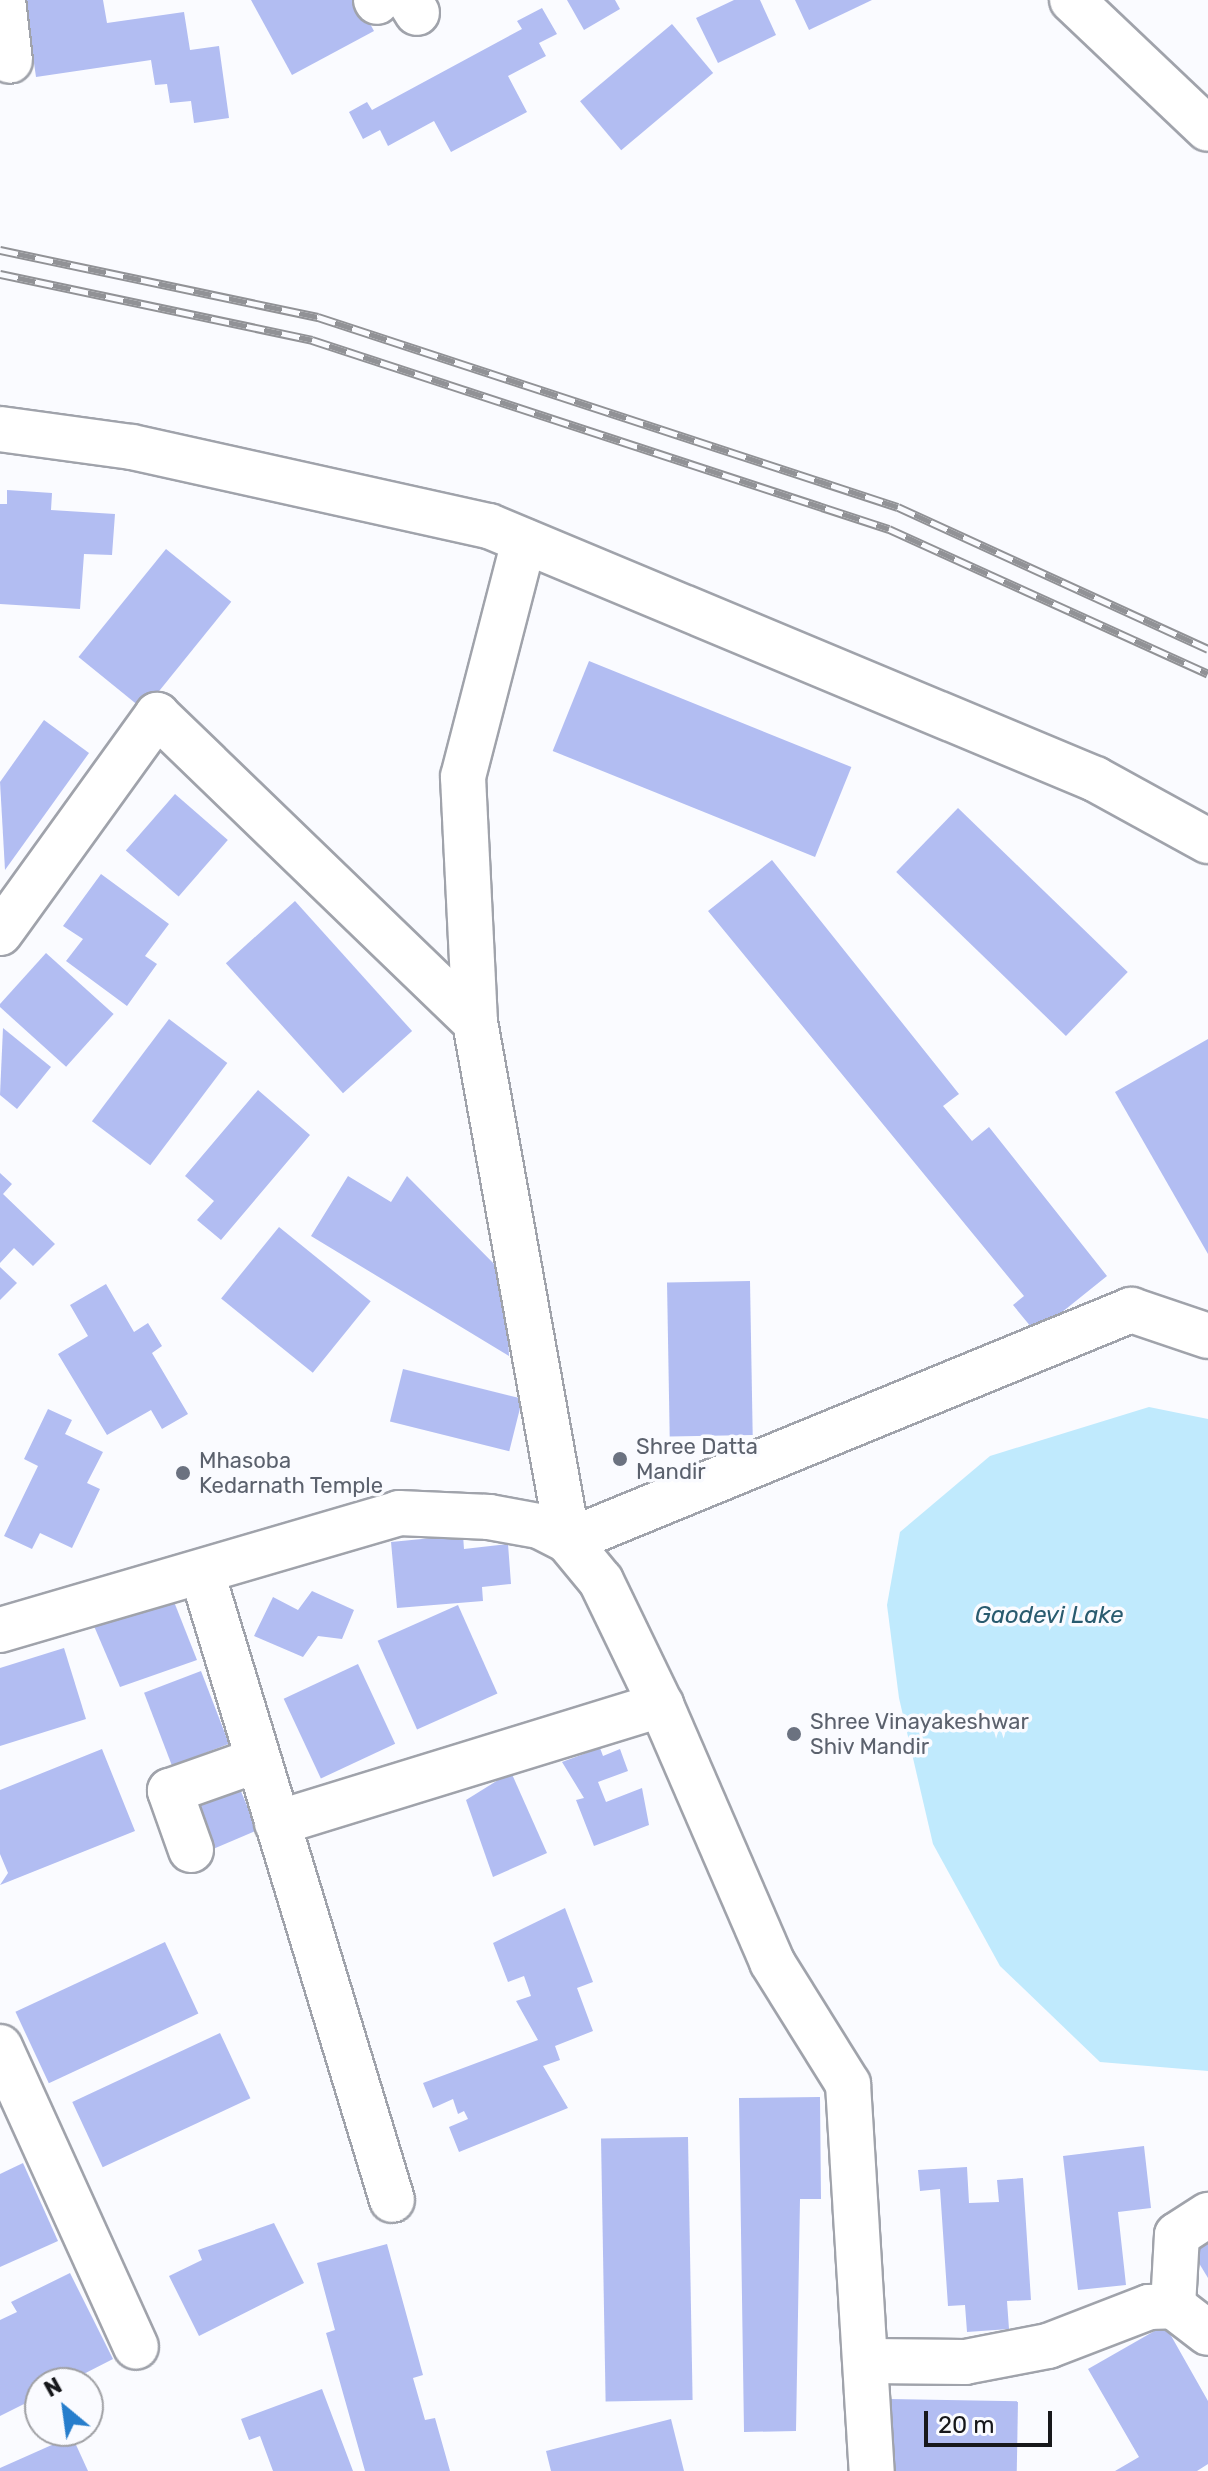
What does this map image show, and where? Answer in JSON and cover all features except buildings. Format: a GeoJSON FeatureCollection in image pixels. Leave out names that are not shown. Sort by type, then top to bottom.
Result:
{"type":"FeatureCollection","features":[{"type":"Feature","properties":{"kind":"street"},"geometry":{"type":"LineString","coordinates":[[3,0],[10,61]]}},
{"type":"Feature","properties":{"kind":"street"},"geometry":{"type":"LineString","coordinates":[[1072,0],[1208,129]]}},
{"type":"Feature","properties":{"kind":"street"},"geometry":{"type":"LineString","coordinates":[[0,429],[132,447],[489,526],[1095,779],[1208,841]]}},
{"type":"Feature","properties":{"kind":"street"},"geometry":{"type":"LineString","coordinates":[[524,541],[463,777],[475,1022],[568,1541]]}},
{"type":"Feature","properties":{"kind":"street"},"geometry":{"type":"LineString","coordinates":[[0,933],[157,715],[475,1022]]}},
{"type":"Feature","properties":{"kind":"street"},"geometry":{"type":"LineString","coordinates":[[568,1541],[1131,1310],[1208,1336]]}},
{"type":"Feature","properties":{"kind":"street"},"geometry":{"type":"LineString","coordinates":[[0,1630],[399,1513],[489,1517],[539,1526],[568,1541],[601,1581],[661,1705],[772,1962],[848,2084],[870,2361],[872,2471]]}},
{"type":"Feature","properties":{"kind":"street"},"geometry":{"type":"LineString","coordinates":[[202,1573],[248,1763],[278,1825],[392,2200]]}},
{"type":"Feature","properties":{"kind":"street"},"geometry":{"type":"LineString","coordinates":[[278,1825],[661,1705]]}},
{"type":"Feature","properties":{"kind":"street"},"geometry":{"type":"LineString","coordinates":[[191,1850],[170,1791],[248,1763]]}},
{"type":"Feature","properties":{"kind":"street"},"geometry":{"type":"LineString","coordinates":[[0,2047],[136,2347]]}},
{"type":"Feature","properties":{"kind":"street"},"geometry":{"type":"LineString","coordinates":[[1208,2215],[1177,2235],[1170,2264],[1173,2306],[1208,2333]]}},
{"type":"Feature","properties":{"kind":"street"},"geometry":{"type":"LineString","coordinates":[[870,2361],[965,2362],[1173,2306]]}},
{"type":"Feature","properties":{"kind":"water","name":"Gaodevi Lake"},"geometry":{"type":"Polygon","coordinates":[[[1149,1407],[1208,1419],[1208,2071],[1100,2062],[1000,1966],[933,1844],[899,1698],[887,1605],[900,1532],[990,1456],[1149,1407]]]}},
{"type":"Feature","properties":{"kind":"railway"},"geometry":{"type":"LineString","coordinates":[[0,250],[318,317],[898,507],[1208,649]]}},
{"type":"Feature","properties":{"kind":"railway"},"geometry":{"type":"LineString","coordinates":[[0,274],[312,340],[889,529],[1208,674]]}},
{"type":"Feature","properties":{"kind":"place","name":"Shree Datta Mandir"},"geometry":{"type":"Point","coordinates":[620,1459]}},
{"type":"Feature","properties":{"kind":"place","name":"Mhasoba Kedarnath Temple"},"geometry":{"type":"Point","coordinates":[183,1473]}},
{"type":"Feature","properties":{"kind":"place","name":"Shree Vinayakeshwar Shiv Mandir"},"geometry":{"type":"Point","coordinates":[794,1734]}}]}
